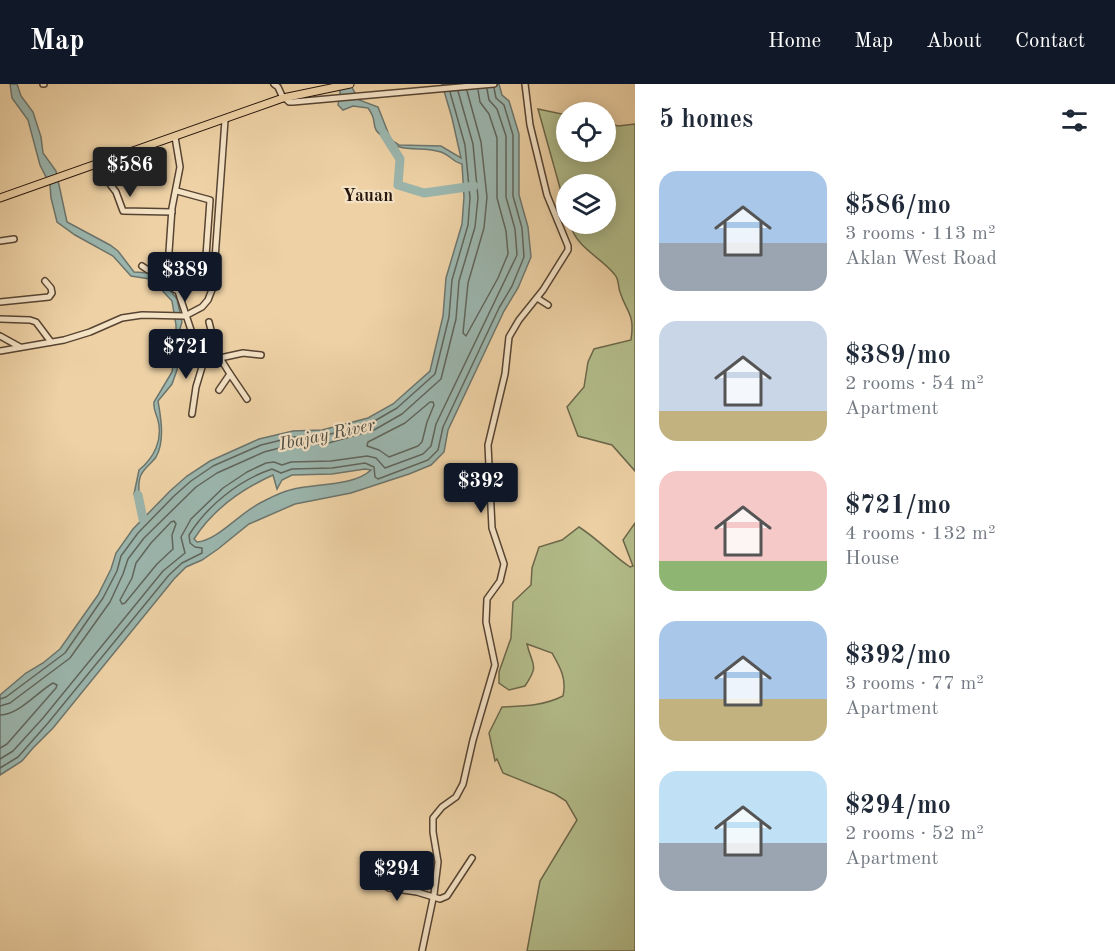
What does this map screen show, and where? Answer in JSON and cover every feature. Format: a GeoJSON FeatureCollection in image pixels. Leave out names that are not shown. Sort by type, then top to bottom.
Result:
{"type":"FeatureCollection","features":[{"type":"Feature","properties":{"kind":"main road"},"geometry":{"type":"LineString","coordinates":[[0,198],[284,98],[350,84]]}},
{"type":"Feature","properties":{"kind":"street"},"geometry":{"type":"LineString","coordinates":[[274,84],[289,102],[494,84]]}},
{"type":"Feature","properties":{"kind":"street"},"geometry":{"type":"LineString","coordinates":[[422,951],[438,862],[433,832],[434,818],[442,807],[456,797],[463,784],[495,665],[486,622],[487,599],[500,581],[504,564],[492,528],[488,445],[505,374],[509,337],[567,255],[568,246],[547,195],[530,125],[525,84]]}},
{"type":"Feature","properties":{"kind":"street"},"geometry":{"type":"LineString","coordinates":[[0,351],[90,332],[122,318],[142,315],[185,315],[202,307],[208,300],[213,286],[225,120]]}},
{"type":"Feature","properties":{"kind":"street"},"geometry":{"type":"LineString","coordinates":[[176,137],[180,167],[172,212],[167,273],[169,286],[178,291],[192,333],[220,358],[247,399]]}},
{"type":"Feature","properties":{"kind":"street"},"geometry":{"type":"LineString","coordinates":[[99,163],[116,192],[123,211],[172,212]]}},
{"type":"Feature","properties":{"kind":"street"},"geometry":{"type":"LineString","coordinates":[[177,191],[210,200],[206,256]]}},
{"type":"Feature","properties":{"kind":"street"},"geometry":{"type":"LineString","coordinates":[[0,241],[14,239]]}},
{"type":"Feature","properties":{"kind":"street"},"geometry":{"type":"LineString","coordinates":[[142,266],[148,270],[167,273]]}},
{"type":"Feature","properties":{"kind":"street"},"geometry":{"type":"LineString","coordinates":[[0,302],[49,297],[52,293],[51,288],[45,281]]}},
{"type":"Feature","properties":{"kind":"street"},"geometry":{"type":"LineString","coordinates":[[537,298],[548,305]]}},
{"type":"Feature","properties":{"kind":"street"},"geometry":{"type":"LineString","coordinates":[[0,319],[36,322],[51,342]]}},
{"type":"Feature","properties":{"kind":"street"},"geometry":{"type":"LineString","coordinates":[[201,342],[210,336],[209,322]]}},
{"type":"Feature","properties":{"kind":"street"},"geometry":{"type":"LineString","coordinates":[[0,336],[21,347]]}},
{"type":"Feature","properties":{"kind":"street"},"geometry":{"type":"LineString","coordinates":[[192,414],[204,355],[208,347]]}},
{"type":"Feature","properties":{"kind":"street"},"geometry":{"type":"LineString","coordinates":[[220,358],[243,353],[261,355]]}},
{"type":"Feature","properties":{"kind":"street"},"geometry":{"type":"LineString","coordinates":[[219,390],[230,374]]}},
{"type":"Feature","properties":{"kind":"street"},"geometry":{"type":"LineString","coordinates":[[372,878],[389,888],[417,892],[440,899],[447,896],[472,858]]}},
{"type":"Feature","properties":{"kind":"green space"},"geometry":{"type":"Polygon","coordinates":[[[538,109],[556,113],[556,162],[616,162],[616,126],[635,124],[635,471],[612,445],[578,436],[567,407],[584,387],[588,362],[594,349],[631,340],[630,314],[616,277],[574,234],[616,234],[616,174],[556,174],[538,109]]]}},
{"type":"Feature","properties":{"kind":"green space"},"geometry":{"type":"Polygon","coordinates":[[[635,523],[635,951],[527,951],[540,881],[577,820],[566,801],[555,794],[503,773],[497,759],[495,761],[489,733],[502,707],[548,702],[563,696],[564,690],[562,673],[552,653],[527,644],[534,669],[525,686],[509,690],[499,683],[499,672],[511,638],[513,602],[531,585],[532,568],[539,547],[562,540],[579,527],[623,562],[630,567],[633,566],[623,540],[635,523]]]}},
{"type":"Feature","properties":{"kind":"water"},"geometry":{"type":"Polygon","coordinates":[[[10,84],[17,84],[21,96],[33,112],[41,137],[43,153],[56,171],[67,222],[110,245],[118,251],[134,272],[150,273],[163,281],[177,299],[182,322],[179,332],[181,350],[172,384],[158,401],[162,429],[161,444],[156,457],[144,470],[140,479],[139,507],[134,494],[139,470],[153,454],[159,435],[154,402],[172,372],[176,325],[172,301],[150,279],[131,276],[113,256],[57,222],[50,185],[40,165],[28,120],[12,98],[10,84]]]}},
{"type":"Feature","properties":{"kind":"water","name":"Ibajay River"},"geometry":{"type":"Polygon","coordinates":[[[339,84],[350,84],[359,100],[378,107],[391,140],[399,145],[441,146],[461,158],[442,84],[499,84],[502,95],[509,101],[519,134],[519,195],[528,227],[531,257],[448,430],[444,452],[431,465],[409,474],[351,493],[295,504],[249,524],[202,560],[186,567],[53,728],[22,761],[0,775],[0,695],[60,649],[98,595],[116,553],[133,529],[170,491],[210,461],[259,439],[293,431],[322,430],[368,418],[393,404],[430,371],[443,316],[446,278],[462,224],[464,197],[462,164],[441,152],[403,148],[389,143],[376,130],[368,108],[353,106],[343,110],[338,105],[339,84]],[[371,470],[292,475],[282,480],[277,489],[273,475],[250,487],[219,509],[194,539],[197,542],[213,536],[256,505],[283,492],[344,482],[371,470]]]}},
{"type":"Feature","properties":{"kind":"waterway"},"geometry":{"type":"LineString","coordinates":[[384,134],[400,159],[398,185],[424,193],[474,186]]}},
{"type":"Feature","properties":{"kind":"waterway"},"geometry":{"type":"LineString","coordinates":[[138,495],[143,519]]}},
{"type":"Feature","properties":{"kind":"district","name":"Yauan"},"geometry":{"type":"Point","coordinates":[368,196]}}]}
